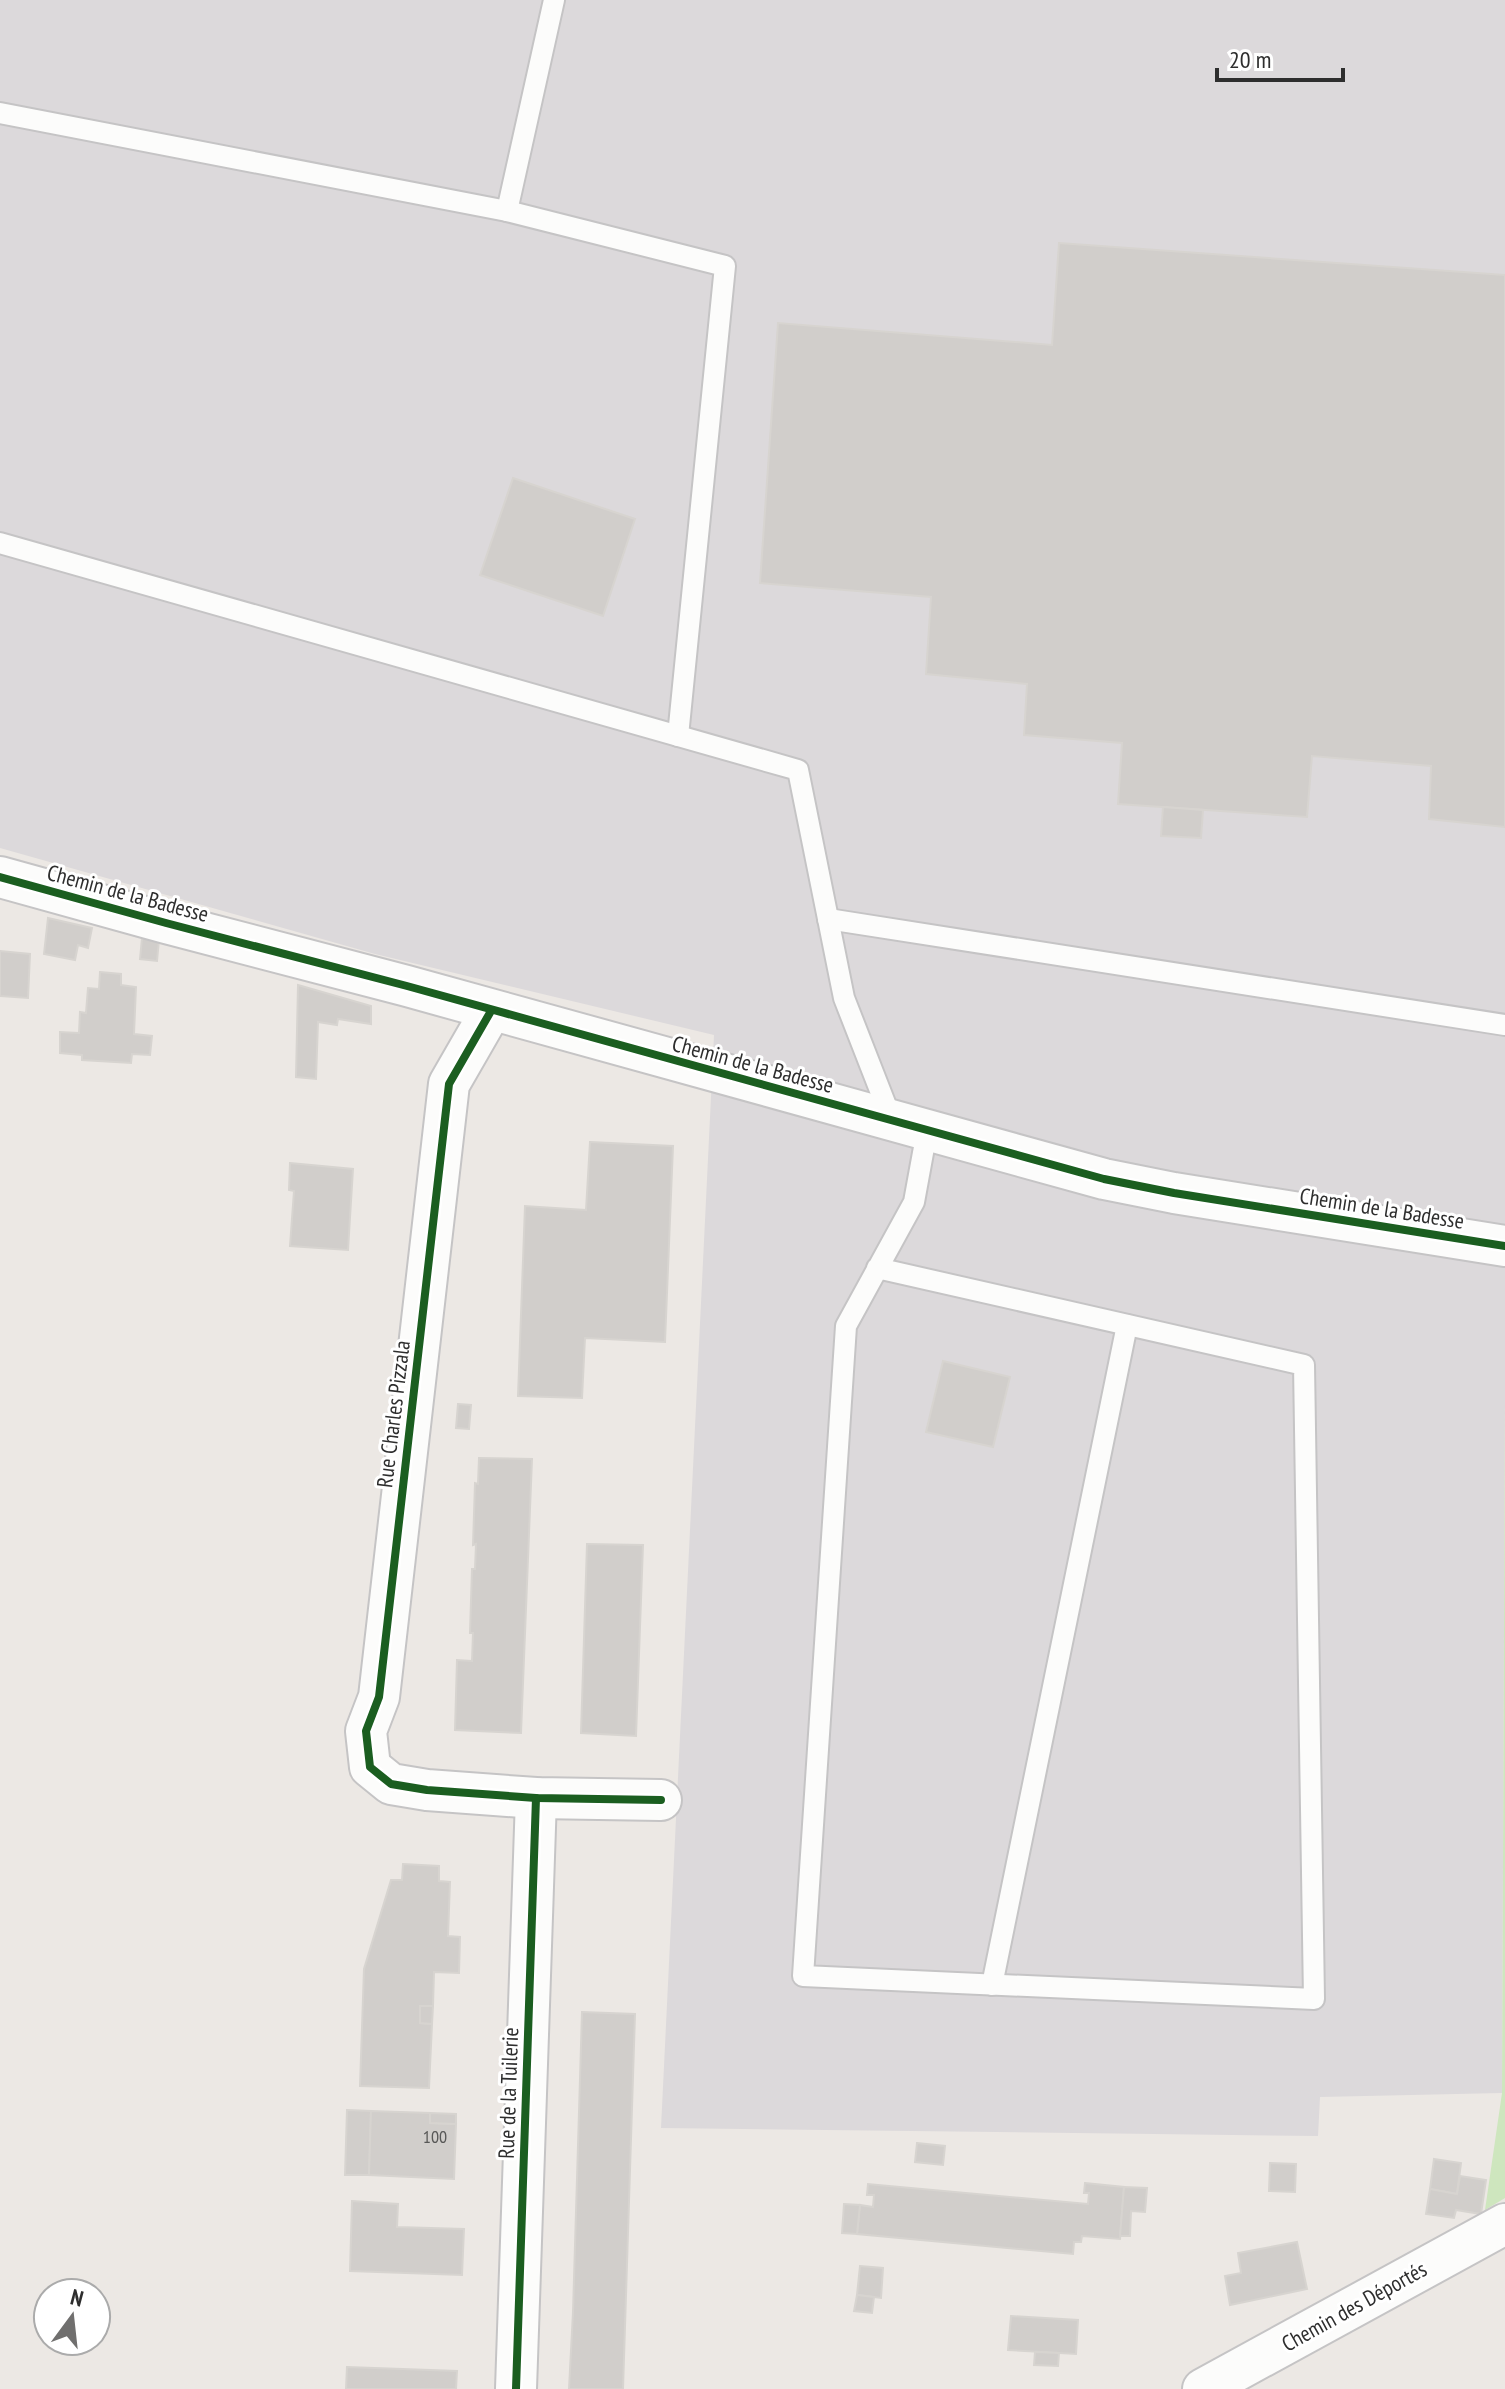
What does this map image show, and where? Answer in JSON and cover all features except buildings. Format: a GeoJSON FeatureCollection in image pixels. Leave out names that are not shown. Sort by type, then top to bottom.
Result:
{"type":"FeatureCollection","features":[{"type":"Feature","properties":{"kind":"street","name":"Chemin de la Badesse"},"geometry":{"type":"LineString","coordinates":[[0,877],[1104,1179],[1505,1246]]}},
{"type":"Feature","properties":{"kind":"street","name":"Rue Charles Pizzala"},"geometry":{"type":"LineString","coordinates":[[491,1011],[449,1084],[379,1697],[366,1731],[370,1767],[391,1784],[427,1790],[536,1798]]}},
{"type":"Feature","properties":{"kind":"street"},"geometry":{"type":"LineString","coordinates":[[536,1798],[661,1800]]}},
{"type":"Feature","properties":{"kind":"street","name":"Rue de la Tuilerie"},"geometry":{"type":"LineString","coordinates":[[516,2389],[536,1798]]}},
{"type":"Feature","properties":{"kind":"street","name":"Chemin des Déportés"},"geometry":{"type":"LineString","coordinates":[[1203,2389],[1505,2224]]}},
{"type":"Feature","properties":{"kind":"lane"},"geometry":{"type":"LineString","coordinates":[[507,211],[554,0]]}},
{"type":"Feature","properties":{"kind":"lane"},"geometry":{"type":"LineString","coordinates":[[0,113],[507,211],[725,266],[678,736]]}},
{"type":"Feature","properties":{"kind":"lane"},"geometry":{"type":"LineString","coordinates":[[0,543],[798,770],[844,998],[909,1126],[914,1202],[877,1268],[846,1326],[803,1976],[1314,1999],[1304,1365],[877,1268]]}},
{"type":"Feature","properties":{"kind":"lane"},"geometry":{"type":"LineString","coordinates":[[828,919],[1505,1025]]}},
{"type":"Feature","properties":{"kind":"lane"},"geometry":{"type":"LineString","coordinates":[[992,1985],[1127,1325]]}},
{"type":"Feature","properties":{"kind":"shaded area"},"geometry":{"type":"Polygon","coordinates":[[[0,0],[1505,0],[1502,2093],[1320,2097],[1318,2136],[661,2128],[714,1035],[375,954],[0,848],[0,0]]]}},
{"type":"Feature","properties":{"kind":"green space"},"geometry":{"type":"Polygon","coordinates":[[[1505,1402],[1505,2198],[1485,2210],[1502,2093],[1505,1402]]]}},
{"type":"Feature","properties":{"kind":"cycle path"},"geometry":{"type":"LineString","coordinates":[[0,877],[1104,1179],[1505,1246]]}},
{"type":"Feature","properties":{"kind":"cycle path"},"geometry":{"type":"LineString","coordinates":[[491,1011],[449,1084],[379,1697],[366,1731],[370,1767],[391,1784],[427,1790],[536,1798],[661,1800]]}},
{"type":"Feature","properties":{"kind":"cycle path"},"geometry":{"type":"LineString","coordinates":[[516,2389],[536,1798]]}}]}
